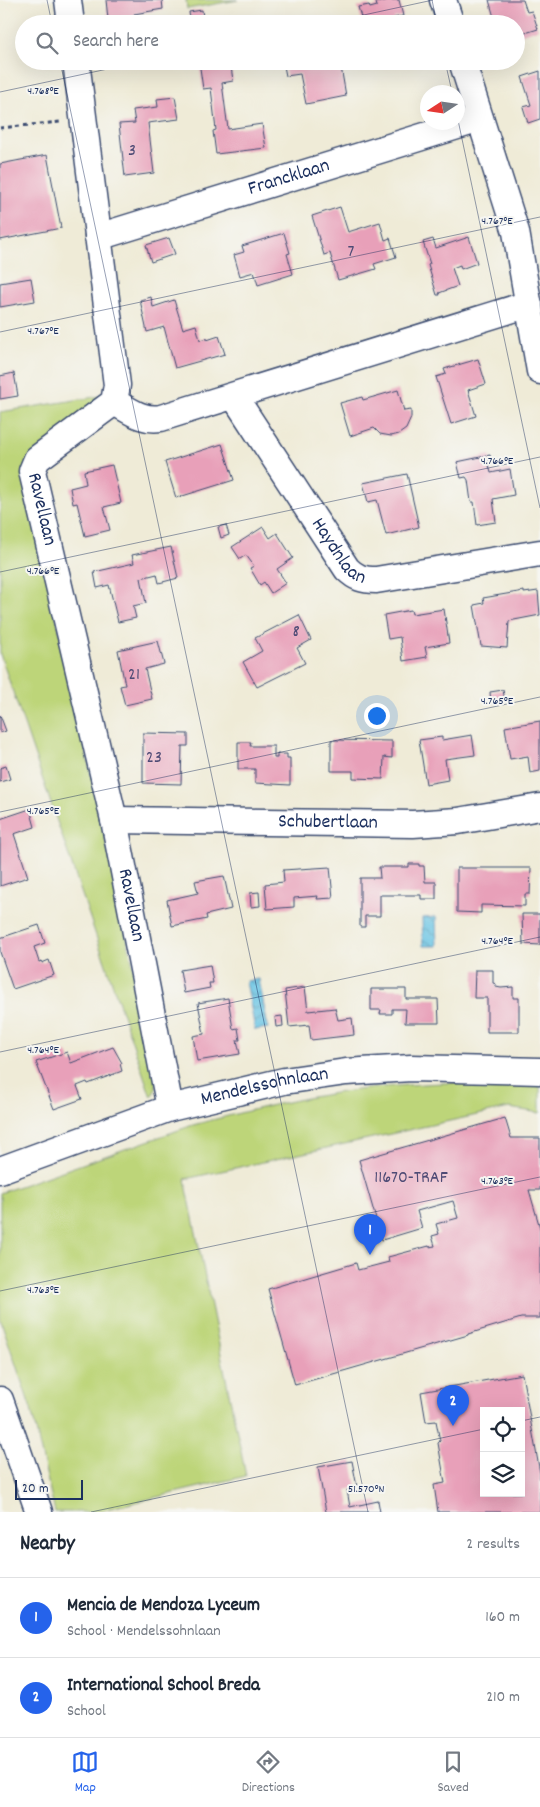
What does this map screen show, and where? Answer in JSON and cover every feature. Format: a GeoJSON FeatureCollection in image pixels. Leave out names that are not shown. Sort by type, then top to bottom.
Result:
{"type":"FeatureCollection","features":[{"type":"Feature","properties":{"kind":"street"},"geometry":{"type":"LineString","coordinates":[[68,0],[70,15]]}},
{"type":"Feature","properties":{"kind":"street"},"geometry":{"type":"LineString","coordinates":[[443,0],[447,15]]}},
{"type":"Feature","properties":{"kind":"street"},"geometry":{"type":"LineString","coordinates":[[77,70],[117,385],[114,402],[139,416],[150,420],[161,418],[529,304]]}},
{"type":"Feature","properties":{"kind":"street"},"geometry":{"type":"LineString","coordinates":[[465,70],[516,232],[540,371]]}},
{"type":"Feature","properties":{"kind":"street","name":"Francklaan"},"geometry":{"type":"LineString","coordinates":[[98,236],[480,119]]}},
{"type":"Feature","properties":{"kind":"street","name":"Haydnlaan"},"geometry":{"type":"LineString","coordinates":[[234,396],[348,570],[354,576],[365,580],[376,580],[540,553]]}},
{"type":"Feature","properties":{"kind":"street","name":"Ravellaan"},"geometry":{"type":"LineString","coordinates":[[114,402],[37,459],[32,471],[114,820],[170,1108]]}},
{"type":"Feature","properties":{"kind":"street","name":"Schubertlaan"},"geometry":{"type":"LineString","coordinates":[[114,820],[413,824],[458,821],[540,807]]}},
{"type":"Feature","properties":{"kind":"street","name":"Mendelssohnlaan"},"geometry":{"type":"LineString","coordinates":[[0,1170],[170,1108],[284,1081],[346,1072],[412,1068],[540,1071]]}},
{"type":"Feature","properties":{"kind":"street"},"geometry":{"type":"LineString","coordinates":[[0,1400],[39,1512]]}},
{"type":"Feature","properties":{"kind":"path"},"geometry":{"type":"LineString","coordinates":[[0,128],[83,120]]}},
{"type":"Feature","properties":{"kind":"green space"},"geometry":{"type":"Polygon","coordinates":[[[186,0],[238,0],[187,9],[186,0]]]}},
{"type":"Feature","properties":{"kind":"green space"},"geometry":{"type":"Polygon","coordinates":[[[101,396],[34,453],[49,584],[157,1074],[156,1089],[151,1097],[0,654],[0,412],[101,396]]]}},
{"type":"Feature","properties":{"kind":"green space"},"geometry":{"type":"Polygon","coordinates":[[[475,1082],[540,1083],[540,1113],[509,1108],[185,1179],[246,1476],[94,1512],[55,1512],[31,1409],[0,1318],[0,1193],[193,1125],[295,1100],[357,1090],[416,1084],[475,1082]]]}},
{"type":"Feature","properties":{"kind":"water"},"geometry":{"type":"Polygon","coordinates":[[[436,917],[437,946],[423,946],[422,918],[436,917]]]}},
{"type":"Feature","properties":{"kind":"water"},"geometry":{"type":"Polygon","coordinates":[[[259,979],[268,1028],[255,1030],[246,981],[259,979]]]}},
{"type":"Feature","properties":{"kind":"building"},"geometry":{"type":"Polygon","coordinates":[[[106,0],[162,0],[163,9],[134,15],[108,15],[106,0]]]}},
{"type":"Feature","properties":{"kind":"building"},"geometry":{"type":"Polygon","coordinates":[[[399,0],[403,15],[360,15],[358,7],[369,5],[370,8],[377,6],[376,3],[399,0]]]}},
{"type":"Feature","properties":{"kind":"building"},"geometry":{"type":"Polygon","coordinates":[[[489,0],[523,0],[527,12],[532,11],[538,29],[525,33],[525,15],[493,15],[489,0]]]}},
{"type":"Feature","properties":{"kind":"building"},"geometry":{"type":"Polygon","coordinates":[[[202,10],[203,15],[189,15],[189,12],[202,10]]]}},
{"type":"Feature","properties":{"kind":"building"},"geometry":{"type":"Polygon","coordinates":[[[200,70],[232,70],[233,81],[222,83],[228,129],[262,124],[266,148],[216,154],[213,131],[216,130],[211,88],[203,89],[200,70]]]}},
{"type":"Feature","properties":{"kind":"building"},"geometry":{"type":"Polygon","coordinates":[[[285,70],[342,70],[346,96],[306,104],[300,74],[286,76],[285,70]]]}},
{"type":"Feature","properties":{"kind":"building"},"geometry":{"type":"Polygon","coordinates":[[[540,71],[540,119],[528,123],[523,107],[531,105],[522,77],[540,71]]]}},
{"type":"Feature","properties":{"kind":"building"},"geometry":{"type":"Polygon","coordinates":[[[175,97],[179,119],[148,123],[154,173],[125,177],[119,124],[135,123],[133,110],[158,107],[157,99],[175,97]]]}},
{"type":"Feature","properties":{"kind":"building"},"geometry":{"type":"Polygon","coordinates":[[[47,155],[61,228],[0,240],[0,164],[47,155]]]}},
{"type":"Feature","properties":{"kind":"building"},"geometry":{"type":"Polygon","coordinates":[[[340,207],[348,232],[380,222],[385,240],[390,238],[396,257],[374,264],[376,269],[338,280],[330,253],[324,255],[312,216],[340,207]]]}},
{"type":"Feature","properties":{"kind":"building"},"geometry":{"type":"Polygon","coordinates":[[[284,233],[290,253],[287,254],[293,274],[258,285],[254,272],[240,276],[234,255],[244,252],[242,246],[284,233]]]}},
{"type":"Feature","properties":{"kind":"building"},"geometry":{"type":"Polygon","coordinates":[[[469,237],[477,263],[461,269],[460,265],[452,268],[458,286],[437,295],[423,242],[433,239],[436,248],[469,237]]]}},
{"type":"Feature","properties":{"kind":"building"},"geometry":{"type":"Polygon","coordinates":[[[169,238],[175,254],[151,262],[146,245],[169,238]]]}},
{"type":"Feature","properties":{"kind":"building"},"geometry":{"type":"Polygon","coordinates":[[[31,278],[35,301],[0,307],[0,283],[31,278]]]}},
{"type":"Feature","properties":{"kind":"building"},"geometry":{"type":"Polygon","coordinates":[[[151,297],[153,307],[174,300],[183,329],[196,325],[200,340],[219,336],[225,354],[175,368],[164,327],[147,332],[140,300],[151,297]]]}},
{"type":"Feature","properties":{"kind":"building"},"geometry":{"type":"Polygon","coordinates":[[[478,359],[486,384],[468,390],[476,416],[451,424],[436,377],[446,374],[444,369],[478,359]]]}},
{"type":"Feature","properties":{"kind":"building"},"geometry":{"type":"Polygon","coordinates":[[[14,373],[18,396],[0,399],[0,376],[14,373]]]}},
{"type":"Feature","properties":{"kind":"building"},"geometry":{"type":"Polygon","coordinates":[[[398,390],[404,411],[411,410],[411,418],[406,429],[399,434],[391,436],[380,434],[374,428],[350,436],[340,403],[362,397],[363,400],[398,390]]]}},
{"type":"Feature","properties":{"kind":"building"},"geometry":{"type":"Polygon","coordinates":[[[222,444],[234,480],[176,498],[165,462],[222,444]]]}},
{"type":"Feature","properties":{"kind":"building"},"geometry":{"type":"Polygon","coordinates":[[[490,455],[491,460],[488,461],[491,473],[510,469],[514,495],[493,499],[496,522],[477,525],[474,502],[471,502],[468,480],[466,477],[461,478],[457,462],[490,455]]]}},
{"type":"Feature","properties":{"kind":"building"},"geometry":{"type":"Polygon","coordinates":[[[112,465],[121,503],[104,507],[110,530],[85,536],[77,503],[73,504],[70,488],[86,484],[84,471],[112,465]]]}},
{"type":"Feature","properties":{"kind":"building"},"geometry":{"type":"Polygon","coordinates":[[[407,474],[419,527],[386,535],[377,500],[368,502],[363,483],[407,474]]]}},
{"type":"Feature","properties":{"kind":"building"},"geometry":{"type":"Polygon","coordinates":[[[226,525],[229,535],[221,538],[218,527],[226,525]]]}},
{"type":"Feature","properties":{"kind":"building"},"geometry":{"type":"Polygon","coordinates":[[[263,527],[270,538],[277,533],[293,558],[277,569],[286,583],[271,593],[264,582],[260,585],[250,568],[254,566],[246,555],[240,559],[232,547],[263,527]]]}},
{"type":"Feature","properties":{"kind":"building"},"geometry":{"type":"Polygon","coordinates":[[[171,547],[178,578],[159,583],[157,574],[141,578],[146,603],[133,606],[136,618],[118,622],[109,585],[97,588],[94,572],[134,563],[132,555],[171,547]]]}},
{"type":"Feature","properties":{"kind":"building"},"geometry":{"type":"Polygon","coordinates":[[[524,591],[524,593],[538,591],[540,615],[509,621],[507,648],[481,646],[474,605],[484,603],[483,598],[524,591]]]}},
{"type":"Feature","properties":{"kind":"building"},"geometry":{"type":"Polygon","coordinates":[[[444,609],[449,643],[425,647],[427,657],[403,661],[400,637],[388,639],[384,615],[411,610],[412,614],[444,609]]]}},
{"type":"Feature","properties":{"kind":"building"},"geometry":{"type":"Polygon","coordinates":[[[299,615],[311,640],[297,648],[305,663],[257,687],[243,662],[262,651],[255,638],[299,615]]]}},
{"type":"Feature","properties":{"kind":"building"},"geometry":{"type":"Polygon","coordinates":[[[158,641],[164,664],[145,669],[152,699],[125,705],[120,686],[125,685],[118,650],[158,641]]]}},
{"type":"Feature","properties":{"kind":"building"},"geometry":{"type":"Polygon","coordinates":[[[503,690],[505,701],[491,703],[490,692],[503,690]]]}},
{"type":"Feature","properties":{"kind":"building"},"geometry":{"type":"Polygon","coordinates":[[[0,715],[6,731],[0,733],[0,715]]]}},
{"type":"Feature","properties":{"kind":"building"},"geometry":{"type":"Polygon","coordinates":[[[540,721],[540,771],[530,773],[528,756],[510,759],[505,727],[540,721]]]}},
{"type":"Feature","properties":{"kind":"building"},"geometry":{"type":"Polygon","coordinates":[[[143,733],[188,734],[188,746],[182,746],[181,784],[143,783],[143,733]]]}},
{"type":"Feature","properties":{"kind":"building"},"geometry":{"type":"Polygon","coordinates":[[[472,735],[475,755],[445,759],[448,780],[426,784],[419,740],[442,737],[442,740],[472,735]]]}},
{"type":"Feature","properties":{"kind":"building"},"geometry":{"type":"Polygon","coordinates":[[[331,740],[392,741],[392,758],[384,757],[383,779],[353,778],[353,771],[331,771],[331,740]]]}},
{"type":"Feature","properties":{"kind":"building"},"geometry":{"type":"Polygon","coordinates":[[[238,742],[251,742],[250,746],[274,746],[274,758],[277,758],[277,754],[287,754],[287,758],[290,758],[290,785],[255,783],[255,769],[238,769],[238,742]]]}},
{"type":"Feature","properties":{"kind":"building"},"geometry":{"type":"Polygon","coordinates":[[[6,766],[10,779],[0,782],[0,768],[6,766]]]}},
{"type":"Feature","properties":{"kind":"building"},"geometry":{"type":"Polygon","coordinates":[[[30,809],[35,827],[14,834],[28,877],[0,886],[0,819],[30,809]]]}},
{"type":"Feature","properties":{"kind":"building"},"geometry":{"type":"Polygon","coordinates":[[[409,864],[424,866],[425,882],[436,882],[436,899],[421,899],[421,895],[380,895],[380,916],[365,916],[365,927],[360,927],[360,878],[380,878],[379,867],[409,867],[409,864]]]}},
{"type":"Feature","properties":{"kind":"building"},"geometry":{"type":"Polygon","coordinates":[[[330,867],[333,898],[317,899],[318,896],[294,898],[294,907],[267,909],[265,884],[284,882],[283,870],[330,867]]]}},
{"type":"Feature","properties":{"kind":"building"},"geometry":{"type":"Polygon","coordinates":[[[457,868],[531,868],[530,894],[525,894],[525,906],[481,905],[481,913],[457,912],[457,868]]]}},
{"type":"Feature","properties":{"kind":"building"},"geometry":{"type":"Polygon","coordinates":[[[224,876],[231,909],[206,915],[207,919],[172,926],[167,900],[198,893],[195,881],[224,876]]]}},
{"type":"Feature","properties":{"kind":"building"},"geometry":{"type":"Polygon","coordinates":[[[259,892],[260,906],[251,907],[250,893],[259,892]]]}},
{"type":"Feature","properties":{"kind":"building"},"geometry":{"type":"Polygon","coordinates":[[[522,914],[540,914],[540,945],[523,944],[522,914]]]}},
{"type":"Feature","properties":{"kind":"building"},"geometry":{"type":"Polygon","coordinates":[[[39,925],[45,943],[34,947],[39,962],[42,961],[42,963],[49,960],[54,975],[13,989],[0,952],[0,938],[39,925]]]}},
{"type":"Feature","properties":{"kind":"building"},"geometry":{"type":"Polygon","coordinates":[[[210,965],[213,983],[209,983],[210,988],[184,993],[180,970],[210,965]]]}},
{"type":"Feature","properties":{"kind":"building"},"geometry":{"type":"Polygon","coordinates":[[[475,970],[493,970],[493,983],[496,984],[496,987],[513,987],[513,998],[519,998],[519,1032],[487,1032],[487,998],[474,998],[475,970]]]}},
{"type":"Feature","properties":{"kind":"building"},"geometry":{"type":"Polygon","coordinates":[[[305,987],[308,1011],[335,1008],[338,1020],[352,1018],[354,1035],[311,1040],[309,1025],[289,1027],[285,990],[305,987]]]}},
{"type":"Feature","properties":{"kind":"building"},"geometry":{"type":"Polygon","coordinates":[[[371,989],[406,989],[406,999],[438,999],[439,1023],[405,1023],[406,1009],[392,1009],[392,1014],[380,1014],[381,1010],[371,1010],[371,989]]]}},
{"type":"Feature","properties":{"kind":"building"},"geometry":{"type":"Polygon","coordinates":[[[228,998],[233,1029],[238,1028],[240,1040],[237,1040],[240,1054],[197,1061],[193,1036],[204,1034],[198,1003],[228,998]]]}},
{"type":"Feature","properties":{"kind":"building"},"geometry":{"type":"Polygon","coordinates":[[[282,1016],[283,1026],[276,1027],[275,1017],[282,1016]]]}},
{"type":"Feature","properties":{"kind":"building"},"geometry":{"type":"Polygon","coordinates":[[[113,1047],[122,1063],[120,1064],[122,1071],[88,1084],[87,1082],[77,1086],[82,1099],[54,1109],[36,1062],[67,1052],[71,1063],[113,1047]]]}},
{"type":"Feature","properties":{"kind":"building"},"geometry":{"type":"Polygon","coordinates":[[[505,1118],[511,1138],[540,1138],[540,1190],[529,1190],[540,1228],[540,1318],[521,1318],[295,1385],[268,1289],[356,1263],[358,1270],[389,1262],[388,1257],[435,1246],[432,1236],[439,1234],[436,1224],[458,1218],[453,1201],[417,1211],[422,1228],[382,1240],[359,1160],[505,1118]]]}},
{"type":"Feature","properties":{"kind":"building"},"geometry":{"type":"Polygon","coordinates":[[[522,1374],[540,1473],[540,1512],[438,1512],[434,1485],[445,1483],[438,1443],[440,1441],[436,1421],[426,1422],[421,1392],[522,1374]]]}},
{"type":"Feature","properties":{"kind":"building"},"geometry":{"type":"Polygon","coordinates":[[[352,1461],[357,1487],[347,1490],[350,1507],[378,1501],[380,1512],[326,1512],[318,1467],[352,1461]]]}},
{"type":"Feature","properties":{"kind":"place","name":"Mencia de Mendoza Lyceum"},"geometry":{"type":"Point","coordinates":[370,1255]}},
{"type":"Feature","properties":{"kind":"place","name":"International School Breda"},"geometry":{"type":"Point","coordinates":[453,1426]}}]}
